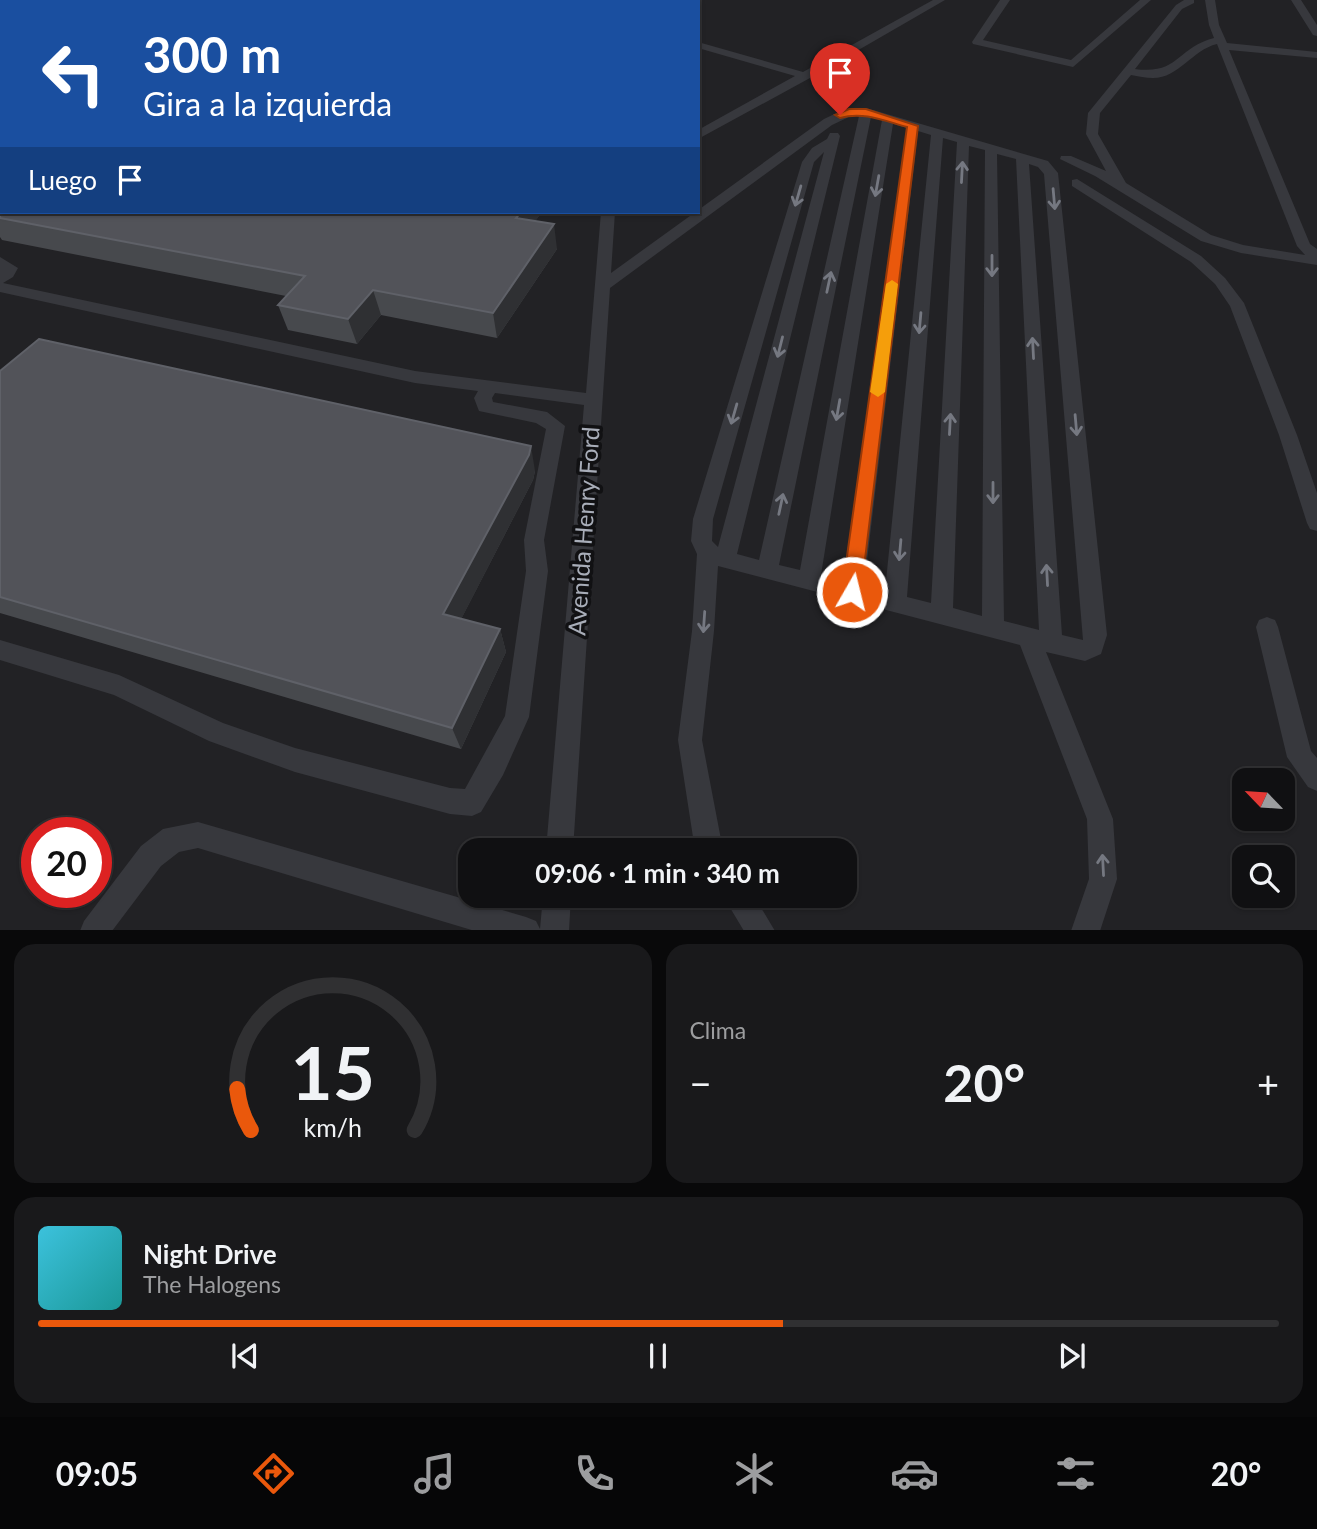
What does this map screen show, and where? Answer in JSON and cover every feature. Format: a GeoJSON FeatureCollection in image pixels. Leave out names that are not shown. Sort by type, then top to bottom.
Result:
{"type":"FeatureCollection","features":[{"type":"Feature","properties":{"kind":"street"},"geometry":{"type":"LineString","coordinates":[[700,134],[940,0]]}},
{"type":"Feature","properties":{"kind":"street"},"geometry":{"type":"LineString","coordinates":[[1005,0],[977,42],[1073,64],[1146,0]]}},
{"type":"Feature","properties":{"kind":"street"},"geometry":{"type":"LineString","coordinates":[[1210,0],[1214,25],[1304,246],[1317,259]]}},
{"type":"Feature","properties":{"kind":"street"},"geometry":{"type":"LineString","coordinates":[[1296,0],[1317,33]]}},
{"type":"Feature","properties":{"kind":"street"},"geometry":{"type":"LineString","coordinates":[[1121,186],[1092,134],[1094,113],[1181,2]]}},
{"type":"Feature","properties":{"kind":"street"},"geometry":{"type":"LineString","coordinates":[[1128,71],[1154,75],[1169,71],[1200,45],[1222,43],[1317,55]]}},
{"type":"Feature","properties":{"kind":"street"},"geometry":{"type":"LineString","coordinates":[[700,47],[806,76]]}},
{"type":"Feature","properties":{"kind":"street"},"geometry":{"type":"LineString","coordinates":[[601,286],[840,115],[849,112],[866,112],[1043,164],[1051,173],[1096,635],[1093,647],[1085,651],[767,571],[716,557],[702,545],[700,535],[703,519],[808,162],[816,151],[832,141]]}},
{"type":"Feature","properties":{"kind":"street"},"geometry":{"type":"LineString","coordinates":[[767,571],[866,112]]}},
{"type":"Feature","properties":{"kind":"street"},"geometry":{"type":"LineString","coordinates":[[707,838],[690,740],[703,631],[716,557],[840,115]]}},
{"type":"Feature","properties":{"kind":"street"},"geometry":{"type":"LineString","coordinates":[[809,581],[888,119]]}},
{"type":"Feature","properties":{"kind":"street"},"geometry":{"type":"LineString","coordinates":[[852,592],[913,126]]}},
{"type":"Feature","properties":{"kind":"street"},"geometry":{"type":"LineString","coordinates":[[895,603],[937,133]]}},
{"type":"Feature","properties":{"kind":"street"},"geometry":{"type":"LineString","coordinates":[[942,614],[963,140]]}},
{"type":"Feature","properties":{"kind":"street"},"geometry":{"type":"LineString","coordinates":[[992,149],[993,628]]}},
{"type":"Feature","properties":{"kind":"street"},"geometry":{"type":"LineString","coordinates":[[1022,157],[1040,640],[1100,819],[1103,879],[1085,930]]}},
{"type":"Feature","properties":{"kind":"street"},"geometry":{"type":"LineString","coordinates":[[1066,159],[1100,173],[1206,238],[1241,248],[1317,259]]}},
{"type":"Feature","properties":{"kind":"street"},"geometry":{"type":"LineString","coordinates":[[1077,183],[1196,259],[1220,281],[1238,306],[1288,435],[1317,523]]}},
{"type":"Feature","properties":{"kind":"street","name":"Avenida Henry Ford"},"geometry":{"type":"LineString","coordinates":[[561,838],[608,214]]}},
{"type":"Feature","properties":{"kind":"street"},"geometry":{"type":"LineString","coordinates":[[0,262],[10,268],[8,274],[0,279]]}},
{"type":"Feature","properties":{"kind":"street"},"geometry":{"type":"LineString","coordinates":[[0,287],[401,374],[593,400]]}},
{"type":"Feature","properties":{"kind":"street"},"geometry":{"type":"LineString","coordinates":[[0,650],[119,686],[218,733],[295,760],[450,801],[472,803],[494,766],[517,717],[537,571],[534,540],[555,436],[555,426],[541,418],[485,407],[483,397],[490,388]]}},
{"type":"Feature","properties":{"kind":"street"},"geometry":{"type":"LineString","coordinates":[[1267,627],[1300,757],[1317,778]]}},
{"type":"Feature","properties":{"kind":"street"},"geometry":{"type":"LineString","coordinates":[[94,930],[151,856],[173,839],[198,835],[526,930]]}},
{"type":"Feature","properties":{"kind":"street"},"geometry":{"type":"LineString","coordinates":[[554,930],[556,908]]}},
{"type":"Feature","properties":{"kind":"street"},"geometry":{"type":"LineString","coordinates":[[745,908],[761,930]]}},
{"type":"Feature","properties":{"kind":"shaded area"},"geometry":{"type":"Polygon","coordinates":[[[700,0],[1317,0],[1317,930],[0,930],[0,214],[700,214],[700,0]]]}},
{"type":"Feature","properties":{"kind":"building"},"geometry":{"type":"Polygon","coordinates":[[[0,214],[519,214],[516,218],[554,224],[493,313],[373,290],[348,319],[278,305],[305,276],[0,218],[0,214]]]}},
{"type":"Feature","properties":{"kind":"building"},"geometry":{"type":"Polygon","coordinates":[[[39,339],[531,446],[529,455],[443,614],[500,629],[452,728],[0,597],[0,371],[39,339]]]}},
{"type":"Feature","properties":{"kind":"slow traffic"},"geometry":{"type":"LineString","coordinates":[[878,392],[892,284]]}},
{"type":"Feature","properties":{"kind":"route"},"geometry":{"type":"LineString","coordinates":[[840,115],[866,112],[913,126],[852,592]]}}]}
